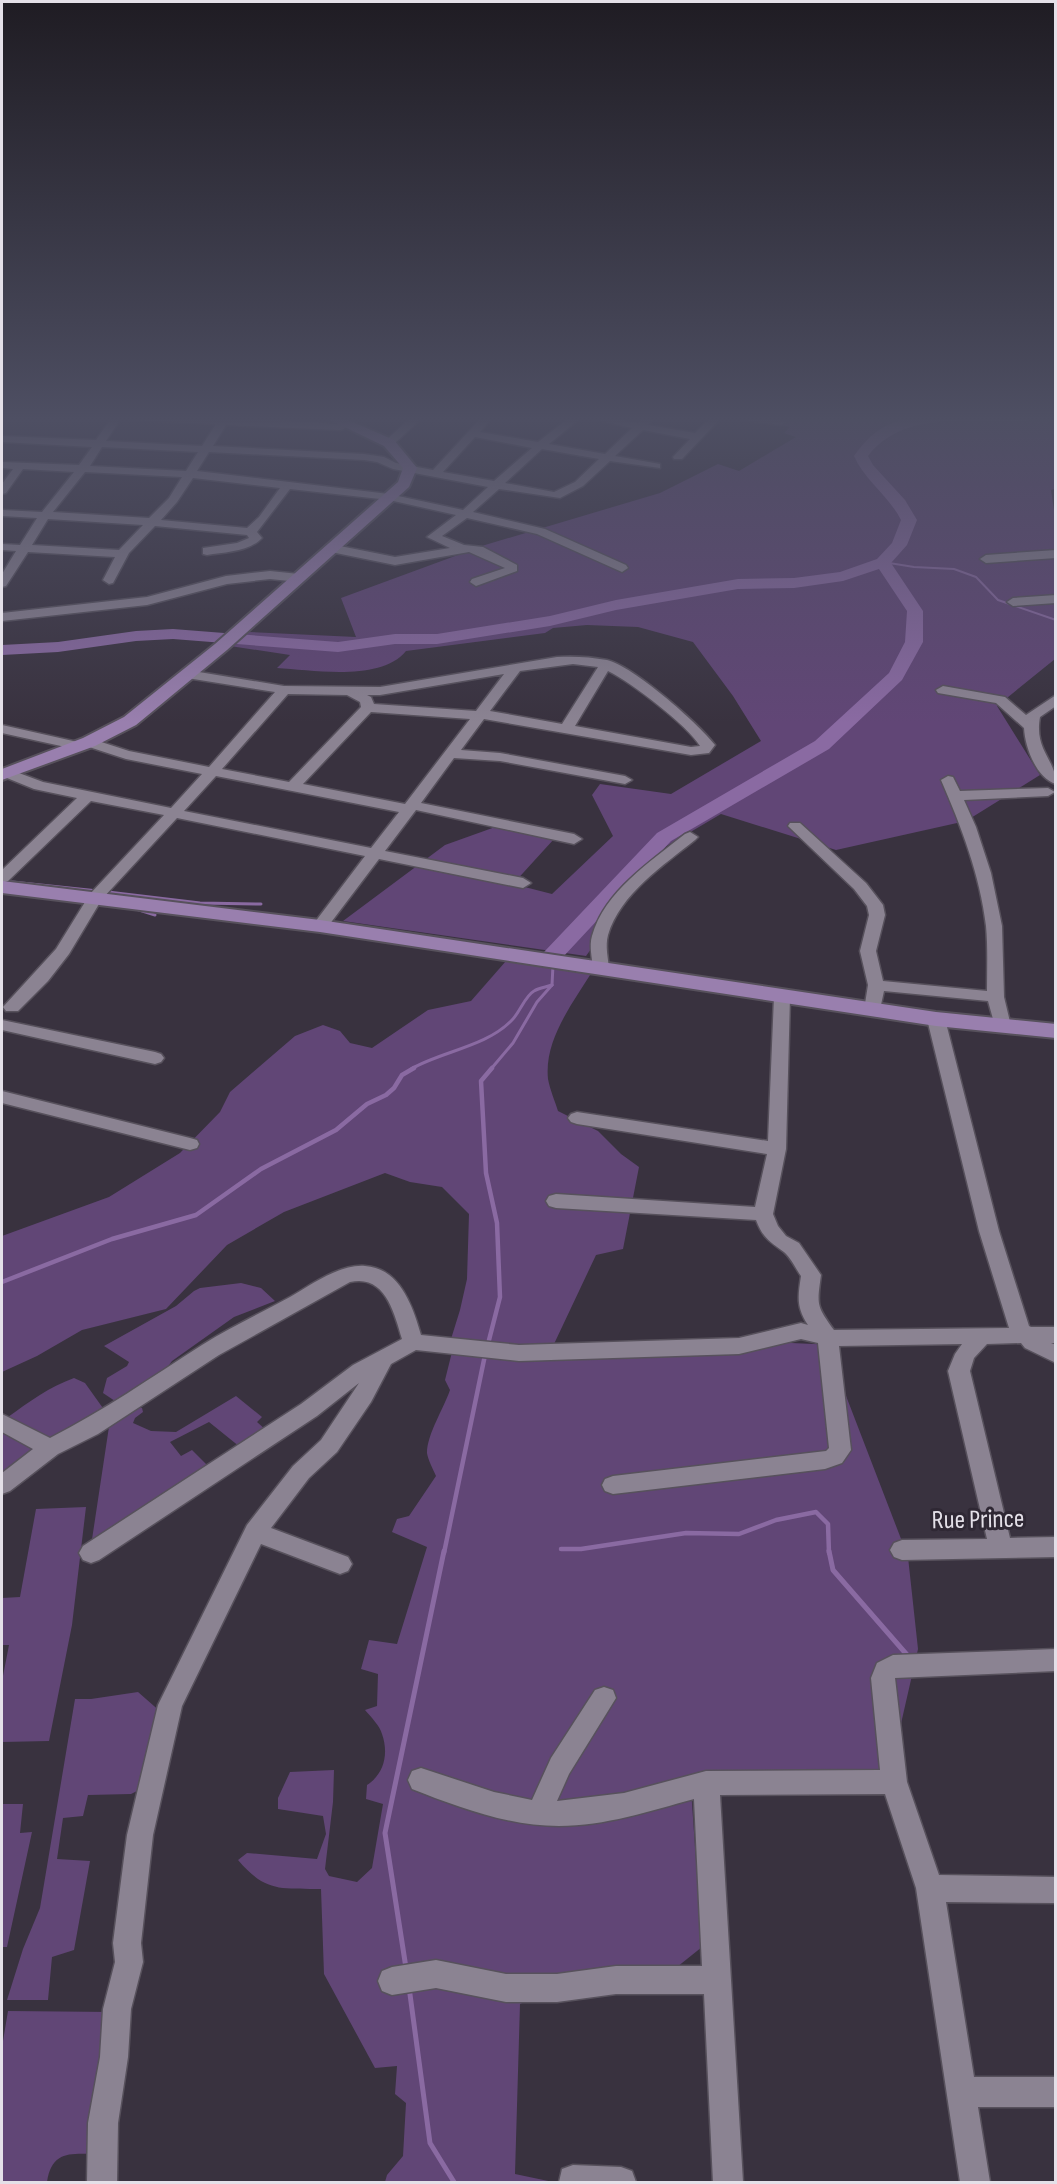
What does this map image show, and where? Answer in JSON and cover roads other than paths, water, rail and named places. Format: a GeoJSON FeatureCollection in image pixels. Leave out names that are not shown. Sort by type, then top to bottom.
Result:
{"type":"FeatureCollection","features":[{"type":"Feature","properties":{"kind":"main road"},"geometry":{"type":"LineString","coordinates":[[4,774],[84,744],[130,721],[221,646],[364,519]]}},
{"type":"Feature","properties":{"kind":"main road"},"geometry":{"type":"LineString","coordinates":[[2,887],[320,926],[782,997],[936,1019],[1055,1032]]}},
{"type":"Feature","properties":{"kind":"street"},"geometry":{"type":"LineString","coordinates":[[2,583],[42,519]]}},
{"type":"Feature","properties":{"kind":"street"},"geometry":{"type":"LineString","coordinates":[[110,519],[250,532],[256,538],[252,542],[207,551]]}},
{"type":"Feature","properties":{"kind":"street"},"geometry":{"type":"LineString","coordinates":[[109,580],[122,554],[154,519]]}},
{"type":"Feature","properties":{"kind":"street"},"geometry":{"type":"LineString","coordinates":[[250,532],[263,519]]}},
{"type":"Feature","properties":{"kind":"street"},"geometry":{"type":"LineString","coordinates":[[458,519],[433,537],[461,547],[478,550],[513,568],[476,582]]}},
{"type":"Feature","properties":{"kind":"street"},"geometry":{"type":"LineString","coordinates":[[487,519],[541,531],[622,568]]}},
{"type":"Feature","properties":{"kind":"street"},"geometry":{"type":"LineString","coordinates":[[330,548],[395,561],[461,547]]}},
{"type":"Feature","properties":{"kind":"street"},"geometry":{"type":"LineString","coordinates":[[2,548],[122,554]]}},
{"type":"Feature","properties":{"kind":"street"},"geometry":{"type":"LineString","coordinates":[[986,559],[1056,554]]}},
{"type":"Feature","properties":{"kind":"street"},"geometry":{"type":"LineString","coordinates":[[2,617],[147,601],[226,580],[270,575],[299,578]]}},
{"type":"Feature","properties":{"kind":"street"},"geometry":{"type":"LineString","coordinates":[[1013,602],[1056,600]]}},
{"type":"Feature","properties":{"kind":"street"},"geometry":{"type":"LineString","coordinates":[[188,674],[284,690],[352,692],[400,688],[569,660],[606,664],[632,677],[689,726],[708,747],[704,750],[691,751],[481,714],[368,708],[292,787]]}},
{"type":"Feature","properties":{"kind":"street"},"geometry":{"type":"LineString","coordinates":[[567,728],[606,664]]}},
{"type":"Feature","properties":{"kind":"street"},"geometry":{"type":"LineString","coordinates":[[320,926],[515,669]]}},
{"type":"Feature","properties":{"kind":"street"},"geometry":{"type":"LineString","coordinates":[[5,1010],[42,977],[63,951],[96,897],[213,771],[284,690]]}},
{"type":"Feature","properties":{"kind":"street"},"geometry":{"type":"LineString","coordinates":[[943,690],[1000,700],[1030,726]]}},
{"type":"Feature","properties":{"kind":"street"},"geometry":{"type":"LineString","coordinates":[[352,692],[366,700],[368,708]]}},
{"type":"Feature","properties":{"kind":"street"},"geometry":{"type":"LineString","coordinates":[[955,796],[1052,786],[1032,745],[1030,726],[1033,714],[1056,699]]}},
{"type":"Feature","properties":{"kind":"street"},"geometry":{"type":"LineString","coordinates":[[2,729],[84,744],[114,753],[574,839]]}},
{"type":"Feature","properties":{"kind":"street"},"geometry":{"type":"LineString","coordinates":[[451,754],[500,757],[625,780]]}},
{"type":"Feature","properties":{"kind":"street"},"geometry":{"type":"LineString","coordinates":[[4,774],[39,786],[523,883]]}},
{"type":"Feature","properties":{"kind":"street"},"geometry":{"type":"LineString","coordinates":[[948,780],[969,827],[994,926],[996,997],[1002,1026]]}},
{"type":"Feature","properties":{"kind":"street"},"geometry":{"type":"LineString","coordinates":[[2,878],[87,796]]}},
{"type":"Feature","properties":{"kind":"street"},"geometry":{"type":"LineString","coordinates":[[795,826],[860,886],[875,906],[877,915],[868,951],[876,985],[873,1010]]}},
{"type":"Feature","properties":{"kind":"street"},"geometry":{"type":"LineString","coordinates":[[601,968],[599,938],[614,910],[653,867],[690,837]]}},
{"type":"Feature","properties":{"kind":"street"},"geometry":{"type":"LineString","coordinates":[[876,985],[996,997]]}},
{"type":"Feature","properties":{"kind":"street"},"geometry":{"type":"LineString","coordinates":[[613,1485],[825,1460],[834,1457],[840,1450],[828,1338],[809,1311],[807,1302],[812,1280],[792,1248],[779,1241],[769,1229],[763,1214],[777,1149],[782,997]]}},
{"type":"Feature","properties":{"kind":"street"},"geometry":{"type":"LineString","coordinates":[[936,1019],[989,1231],[1020,1329],[1024,1336],[1056,1355]]}},
{"type":"Feature","properties":{"kind":"street"},"geometry":{"type":"LineString","coordinates":[[2,1025],[155,1058]]}},
{"type":"Feature","properties":{"kind":"street"},"geometry":{"type":"LineString","coordinates":[[2,1097],[190,1144]]}},
{"type":"Feature","properties":{"kind":"street"},"geometry":{"type":"LineString","coordinates":[[577,1118],[777,1149]]}},
{"type":"Feature","properties":{"kind":"street"},"geometry":{"type":"LineString","coordinates":[[556,1202],[763,1214]]}},
{"type":"Feature","properties":{"kind":"street"},"geometry":{"type":"LineString","coordinates":[[2,1485],[50,1448],[90,1428],[212,1349],[343,1277],[366,1273],[385,1281],[406,1320],[412,1342]]}},
{"type":"Feature","properties":{"kind":"street"},"geometry":{"type":"LineString","coordinates":[[91,1553],[309,1410],[360,1371],[412,1342],[519,1353],[739,1346],[801,1331],[828,1338],[980,1338],[1056,1335]]}},
{"type":"Feature","properties":{"kind":"street"},"geometry":{"type":"LineString","coordinates":[[980,1338],[965,1354],[959,1371],[1001,1547]]}},
{"type":"Feature","properties":{"kind":"street"},"geometry":{"type":"LineString","coordinates":[[102,2182],[103,2123],[114,2057],[117,2009],[129,1962],[127,1943],[140,1835],[170,1705],[255,1532],[301,1472],[329,1446],[363,1396],[383,1359]]}},
{"type":"Feature","properties":{"kind":"street"},"geometry":{"type":"LineString","coordinates":[[2,1422],[50,1448]]}},
{"type":"Feature","properties":{"kind":"street"},"geometry":{"type":"LineString","coordinates":[[255,1532],[340,1564]]}},
{"type":"Feature","properties":{"kind":"street","name":"Rue Prince"},"geometry":{"type":"LineString","coordinates":[[902,1550],[1056,1547]]}},
{"type":"Feature","properties":{"kind":"street"},"geometry":{"type":"LineString","coordinates":[[975,2182],[930,1888],[894,1782],[883,1678],[886,1671],[894,1666],[1056,1660]]}},
{"type":"Feature","properties":{"kind":"street"},"geometry":{"type":"LineString","coordinates":[[539,1813],[560,1766],[604,1698]]}},
{"type":"Feature","properties":{"kind":"street"},"geometry":{"type":"LineString","coordinates":[[421,1779],[507,1807],[539,1813],[599,1809],[706,1784],[894,1782]]}},
{"type":"Feature","properties":{"kind":"street"},"geometry":{"type":"LineString","coordinates":[[706,1784],[728,2182]]}},
{"type":"Feature","properties":{"kind":"street"},"geometry":{"type":"LineString","coordinates":[[930,1888],[1056,1890]]}},
{"type":"Feature","properties":{"kind":"street"},"geometry":{"type":"LineString","coordinates":[[392,1981],[436,1974],[506,1988],[557,1988],[616,1980],[662,1982],[716,1980]]}},
{"type":"Feature","properties":{"kind":"street"},"geometry":{"type":"LineString","coordinates":[[961,2092],[1056,2092]]}},
{"type":"Feature","properties":{"kind":"street"},"geometry":{"type":"LineString","coordinates":[[573,2180],[621,2182]]}},
{"type":"Feature","properties":{"kind":"waterway"},"geometry":{"type":"LineString","coordinates":[[883,562],[899,545],[908,519]]}},
{"type":"Feature","properties":{"kind":"waterway"},"geometry":{"type":"LineString","coordinates":[[883,562],[914,567],[954,569],[976,577],[998,600],[1056,620]]}},
{"type":"Feature","properties":{"kind":"waterway"},"geometry":{"type":"LineString","coordinates":[[2,650],[58,647],[136,636],[173,634],[338,647],[395,639],[437,639],[550,621],[616,605],[738,584],[794,583],[843,576],[883,562]]}},
{"type":"Feature","properties":{"kind":"waterway"},"geometry":{"type":"LineString","coordinates":[[555,952],[664,837],[822,745],[896,676],[914,642],[915,611],[883,562]]}},
{"type":"Feature","properties":{"kind":"waterway"},"geometry":{"type":"LineString","coordinates":[[12,882],[98,891]]}},
{"type":"Feature","properties":{"kind":"waterway"},"geometry":{"type":"LineString","coordinates":[[108,892],[200,903],[261,904]]}},
{"type":"Feature","properties":{"kind":"waterway"},"geometry":{"type":"LineString","coordinates":[[136,909],[155,915]]}},
{"type":"Feature","properties":{"kind":"waterway"},"geometry":{"type":"LineString","coordinates":[[552,985],[553,965]]}},
{"type":"Feature","properties":{"kind":"waterway"},"geometry":{"type":"LineString","coordinates":[[411,1069],[490,1037],[512,1020],[531,993],[552,985]]}},
{"type":"Feature","properties":{"kind":"waterway"},"geometry":{"type":"LineString","coordinates":[[491,1069],[513,1043],[537,1002],[552,985]]}},
{"type":"Feature","properties":{"kind":"waterway"},"geometry":{"type":"LineString","coordinates":[[2,1282],[112,1239],[196,1215],[261,1169],[336,1130],[367,1104],[386,1095],[394,1088],[402,1075],[414,1068]]}},
{"type":"Feature","properties":{"kind":"waterway"},"geometry":{"type":"LineString","coordinates":[[488,1344],[500,1297],[497,1223],[486,1173],[481,1081],[492,1068]]}},
{"type":"Feature","properties":{"kind":"waterway"},"geometry":{"type":"LineString","coordinates":[[444,1553],[485,1355]]}},
{"type":"Feature","properties":{"kind":"waterway"},"geometry":{"type":"LineString","coordinates":[[561,1549],[581,1549],[686,1533],[739,1534],[776,1520],[816,1512],[828,1524],[829,1553]]}},
{"type":"Feature","properties":{"kind":"waterway"},"geometry":{"type":"LineString","coordinates":[[406,1968],[385,1833],[444,1551]]}},
{"type":"Feature","properties":{"kind":"waterway"},"geometry":{"type":"LineString","coordinates":[[829,1551],[833,1570],[908,1656]]}},
{"type":"Feature","properties":{"kind":"waterway"},"geometry":{"type":"LineString","coordinates":[[409,1987],[430,2143],[454,2182]]}}]}
